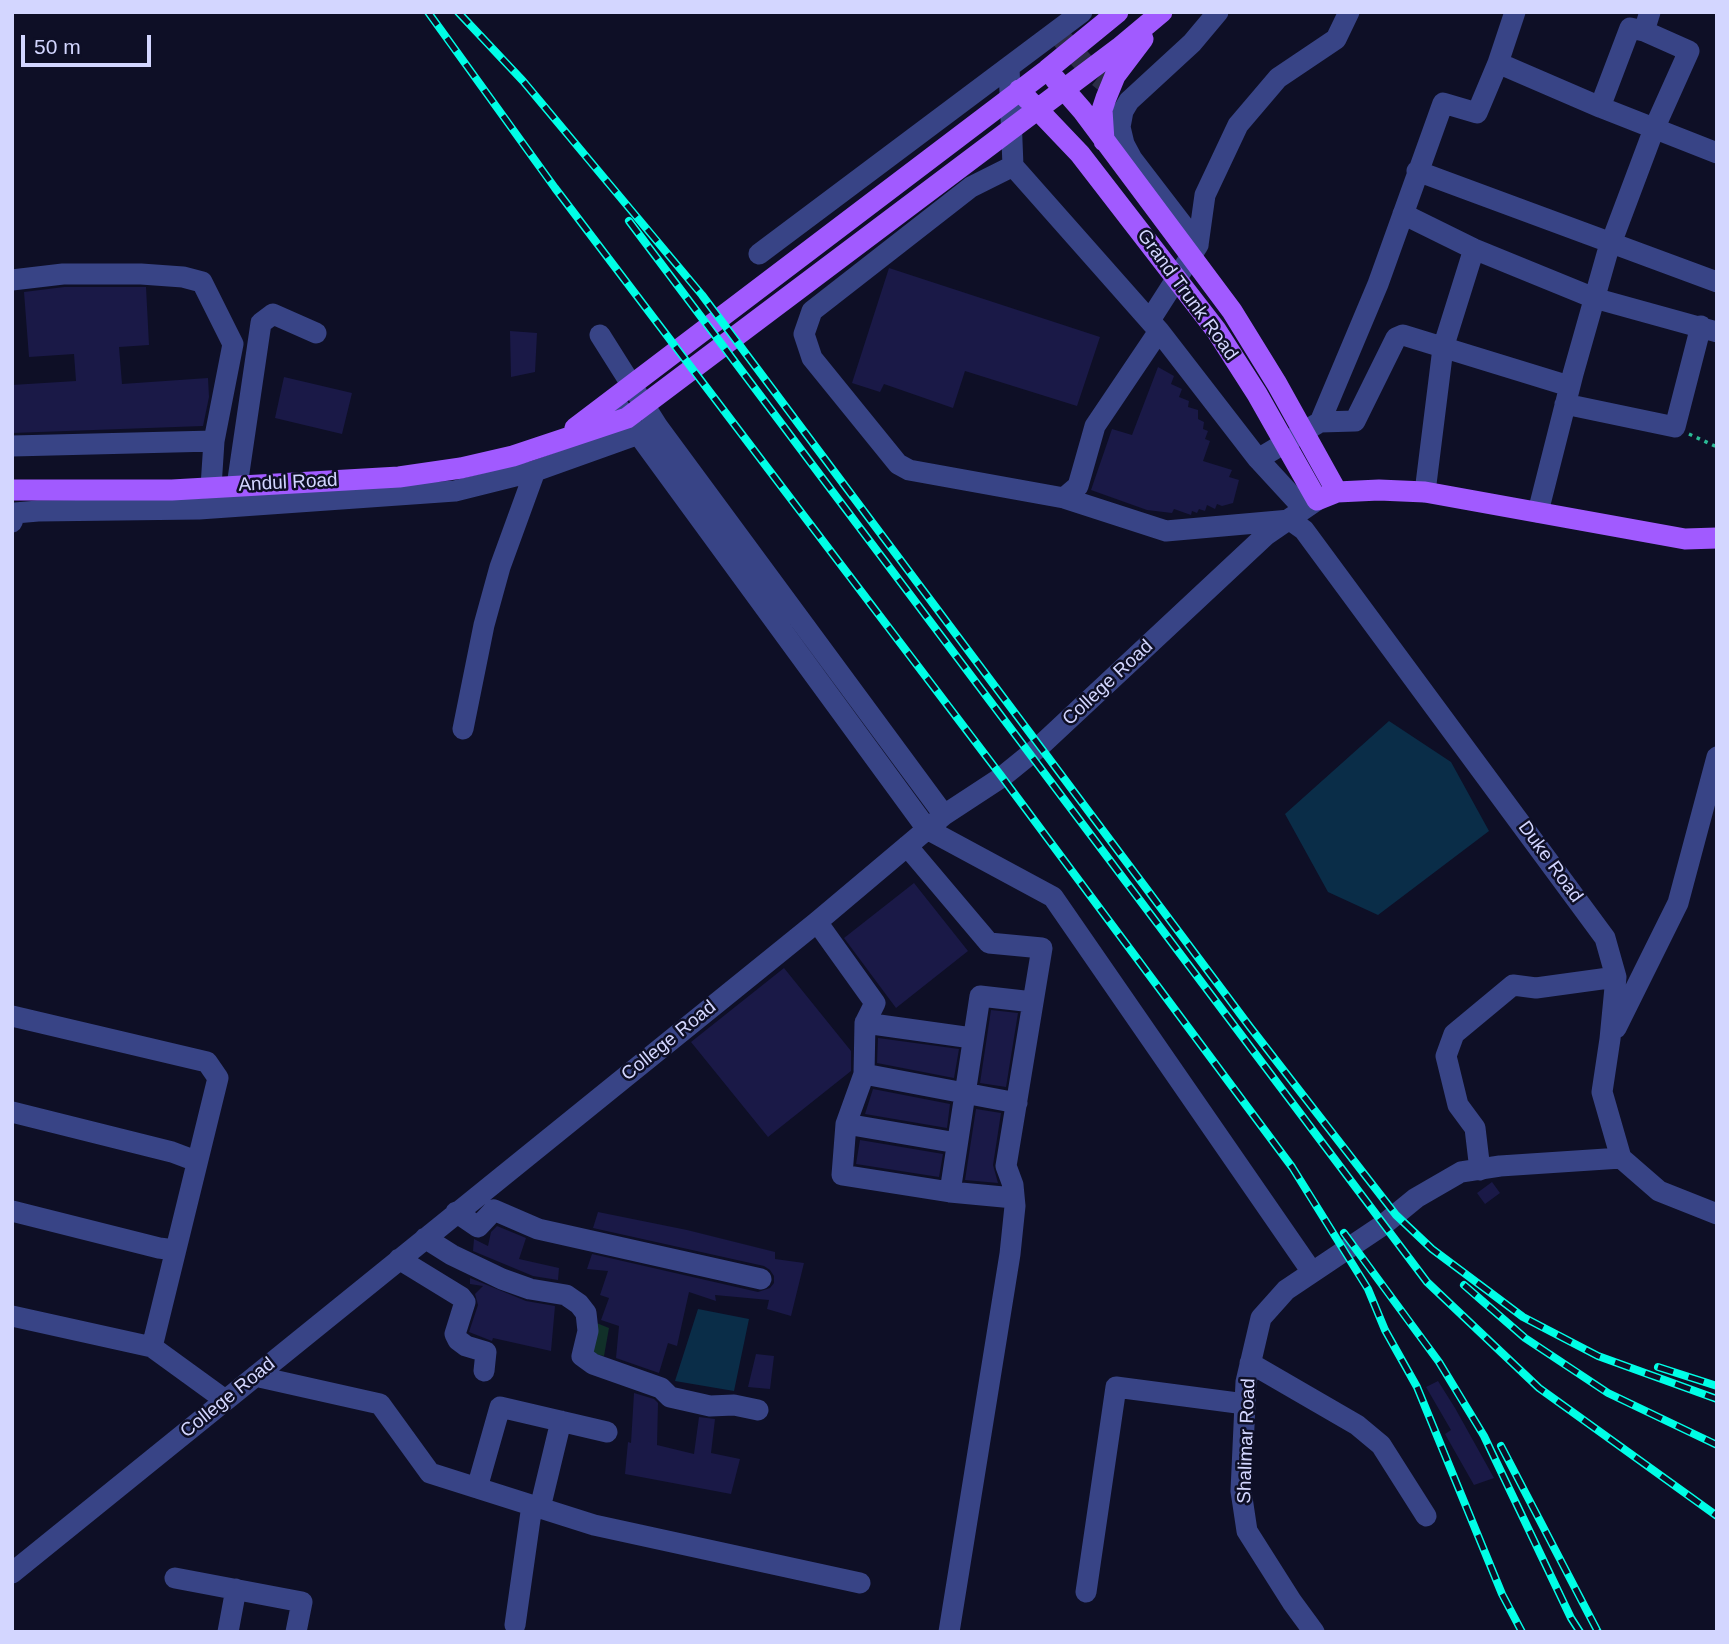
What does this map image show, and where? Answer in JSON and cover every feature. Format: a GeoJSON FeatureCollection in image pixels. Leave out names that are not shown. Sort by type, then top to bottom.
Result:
{"type":"FeatureCollection","features":[{"type":"Feature","properties":{"kind":"main road"},"geometry":{"type":"LineString","coordinates":[[559,439],[614,401],[1047,70],[1118,12]]}},
{"type":"Feature","properties":{"kind":"main road"},"geometry":{"type":"LineString","coordinates":[[559,439],[627,418],[1064,90],[1163,12]]}},
{"type":"Feature","properties":{"kind":"main road"},"geometry":{"type":"LineString","coordinates":[[1104,141],[1102,110],[1115,76],[1163,12]]}},
{"type":"Feature","properties":{"kind":"main road","name":"Grand Trunk Road"},"geometry":{"type":"LineString","coordinates":[[1047,70],[1082,110],[1232,311],[1277,384],[1337,492]]}},
{"type":"Feature","properties":{"kind":"main road","name":"Grand Trunk Road"},"geometry":{"type":"LineString","coordinates":[[1019,90],[1080,154],[1216,330],[1257,394],[1301,475],[1304,510]]}},
{"type":"Feature","properties":{"kind":"main road","name":"Andul Road"},"geometry":{"type":"LineString","coordinates":[[12,490],[172,489],[399,477],[500,459],[559,439]]}},
{"type":"Feature","properties":{"kind":"main road"},"geometry":{"type":"LineString","coordinates":[[1304,510],[1337,492],[1379,489],[1425,492],[1685,539],[1717,538]]}},
{"type":"Feature","properties":{"kind":"street"},"geometry":{"type":"LineString","coordinates":[[1038,45],[1065,12]]}},
{"type":"Feature","properties":{"kind":"street"},"geometry":{"type":"LineString","coordinates":[[759,254],[1082,12]]}},
{"type":"Feature","properties":{"kind":"street"},"geometry":{"type":"LineString","coordinates":[[1198,246],[1132,159],[1124,144],[1120,127],[1123,111],[1129,101],[1192,43],[1219,12]]}},
{"type":"Feature","properties":{"kind":"street"},"geometry":{"type":"LineString","coordinates":[[1064,498],[1078,486],[1095,426],[1155,326],[1198,246],[1205,195],[1238,125],[1278,78],[1336,39],[1349,12]]}},
{"type":"Feature","properties":{"kind":"street"},"geometry":{"type":"LineString","coordinates":[[1320,422],[1378,284],[1443,103],[1477,113],[1515,12]]}},
{"type":"Feature","properties":{"kind":"street"},"geometry":{"type":"LineString","coordinates":[[1538,512],[1567,395],[1611,243],[1654,130],[1689,51],[1647,22],[1630,28],[1600,107]]}},
{"type":"Feature","properties":{"kind":"street"},"geometry":{"type":"LineString","coordinates":[[1498,63],[1654,130],[1717,153]]}},
{"type":"Feature","properties":{"kind":"street"},"geometry":{"type":"LineString","coordinates":[[1009,67],[1013,166],[971,187],[812,311],[803,334],[812,358],[898,464],[909,470],[1064,498],[1166,531],[1304,510]]}},
{"type":"Feature","properties":{"kind":"street","name":"Duke Road"},"geometry":{"type":"LineString","coordinates":[[1013,166],[1155,326],[1258,459],[1304,510],[1304,530],[1605,938],[1616,977],[1602,1093],[1621,1158]]}},
{"type":"Feature","properties":{"kind":"street"},"geometry":{"type":"LineString","coordinates":[[1417,171],[1717,282]]}},
{"type":"Feature","properties":{"kind":"street"},"geometry":{"type":"LineString","coordinates":[[1258,459],[1320,422],[1355,421],[1396,338],[1403,335],[1567,395],[1675,427],[1709,329],[1594,298],[1474,249],[1402,214]]}},
{"type":"Feature","properties":{"kind":"street"},"geometry":{"type":"LineString","coordinates":[[1425,492],[1443,348],[1474,249]]}},
{"type":"Feature","properties":{"kind":"street"},"geometry":{"type":"LineString","coordinates":[[12,280],[62,274],[141,274],[183,277],[202,282],[233,344],[214,441],[211,487]]}},
{"type":"Feature","properties":{"kind":"street"},"geometry":{"type":"LineString","coordinates":[[237,486],[261,323],[274,314],[316,333]]}},
{"type":"Feature","properties":{"kind":"street"},"geometry":{"type":"LineString","coordinates":[[600,335],[658,426],[944,815]]}},
{"type":"Feature","properties":{"kind":"street"},"geometry":{"type":"LineString","coordinates":[[614,401],[927,829],[1054,897],[1319,1267]]}},
{"type":"Feature","properties":{"kind":"street"},"geometry":{"type":"LineString","coordinates":[[12,522],[15,513],[38,510],[199,509],[455,491],[535,471],[658,426]]}},
{"type":"Feature","properties":{"kind":"street"},"geometry":{"type":"LineString","coordinates":[[12,446],[214,441]]}},
{"type":"Feature","properties":{"kind":"street"},"geometry":{"type":"LineString","coordinates":[[463,729],[484,625],[500,567],[535,471]]}},
{"type":"Feature","properties":{"kind":"street","name":"College Road"},"geometry":{"type":"LineString","coordinates":[[12,1573],[817,922],[944,815],[1002,777],[1039,747],[1266,535],[1304,510]]}},
{"type":"Feature","properties":{"kind":"street"},"geometry":{"type":"LineString","coordinates":[[1610,1039],[1678,903],[1717,757]]}},
{"type":"Feature","properties":{"kind":"street"},"geometry":{"type":"LineString","coordinates":[[907,846],[989,943],[1042,948],[1006,1166],[1014,1198],[1010,1255],[949,1632]]}},
{"type":"Feature","properties":{"kind":"street"},"geometry":{"type":"LineString","coordinates":[[817,922],[875,1003],[865,1023],[864,1074],[846,1124],[842,1175],[950,1192],[1014,1198]]}},
{"type":"Feature","properties":{"kind":"street"},"geometry":{"type":"LineString","coordinates":[[1480,1170],[1475,1128],[1458,1105],[1446,1056],[1454,1034],[1513,985],[1536,988],[1616,977]]}},
{"type":"Feature","properties":{"kind":"street"},"geometry":{"type":"LineString","coordinates":[[950,1192],[980,996],[1033,1002]]}},
{"type":"Feature","properties":{"kind":"street"},"geometry":{"type":"LineString","coordinates":[[12,1016],[207,1062],[218,1078],[152,1348]]}},
{"type":"Feature","properties":{"kind":"street"},"geometry":{"type":"LineString","coordinates":[[865,1023],[972,1038]]}},
{"type":"Feature","properties":{"kind":"street"},"geometry":{"type":"LineString","coordinates":[[864,1074],[1017,1103]]}},
{"type":"Feature","properties":{"kind":"street"},"geometry":{"type":"LineString","coordinates":[[12,1112],[172,1152],[197,1161]]}},
{"type":"Feature","properties":{"kind":"street"},"geometry":{"type":"LineString","coordinates":[[846,1124],[957,1143]]}},
{"type":"Feature","properties":{"kind":"street"},"geometry":{"type":"LineString","coordinates":[[1621,1158],[1659,1191],[1717,1214]]}},
{"type":"Feature","properties":{"kind":"street","name":"Shalimar Road"},"geometry":{"type":"LineString","coordinates":[[1314,1632],[1247,1531],[1241,1491],[1246,1382],[1261,1318],[1286,1290],[1383,1225],[1416,1198],[1461,1172],[1621,1158]]}},
{"type":"Feature","properties":{"kind":"street"},"geometry":{"type":"LineString","coordinates":[[456,1212],[478,1227],[494,1210],[538,1229],[761,1279]]}},
{"type":"Feature","properties":{"kind":"street"},"geometry":{"type":"LineString","coordinates":[[12,1211],[175,1250]]}},
{"type":"Feature","properties":{"kind":"street"},"geometry":{"type":"LineString","coordinates":[[425,1238],[452,1255],[502,1279],[530,1289],[566,1295],[579,1304],[586,1313],[588,1331],[582,1356],[593,1364],[660,1388],[670,1397],[710,1406],[734,1405],[758,1410]]}},
{"type":"Feature","properties":{"kind":"street"},"geometry":{"type":"LineString","coordinates":[[398,1259],[465,1302],[455,1334],[466,1346],[486,1352],[484,1371]]}},
{"type":"Feature","properties":{"kind":"street"},"geometry":{"type":"LineString","coordinates":[[12,1316],[152,1348],[225,1400]]}},
{"type":"Feature","properties":{"kind":"street"},"geometry":{"type":"LineString","coordinates":[[1250,1363],[1357,1425],[1381,1445],[1426,1516]]}},
{"type":"Feature","properties":{"kind":"street"},"geometry":{"type":"LineString","coordinates":[[255,1376],[380,1404],[430,1473],[594,1525],[860,1583]]}},
{"type":"Feature","properties":{"kind":"street"},"geometry":{"type":"LineString","coordinates":[[1086,1592],[1116,1387],[1245,1404]]}},
{"type":"Feature","properties":{"kind":"street"},"geometry":{"type":"LineString","coordinates":[[477,1488],[500,1407],[607,1432]]}},
{"type":"Feature","properties":{"kind":"street"},"geometry":{"type":"LineString","coordinates":[[515,1625],[536,1507],[561,1421]]}},
{"type":"Feature","properties":{"kind":"street"},"geometry":{"type":"LineString","coordinates":[[174,1578],[302,1602],[296,1632]]}},
{"type":"Feature","properties":{"kind":"street"},"geometry":{"type":"LineString","coordinates":[[228,1632],[236,1590]]}},
{"type":"Feature","properties":{"kind":"path"},"geometry":{"type":"LineString","coordinates":[[1675,427],[1717,447]]}},
{"type":"Feature","properties":{"kind":"green space"},"geometry":{"type":"Polygon","coordinates":[[[594,1322],[609,1328],[604,1356],[590,1353],[594,1322]]]}},
{"type":"Feature","properties":{"kind":"water"},"geometry":{"type":"Polygon","coordinates":[[[1389,721],[1451,762],[1489,831],[1378,915],[1328,892],[1285,814],[1389,721]]]}},
{"type":"Feature","properties":{"kind":"water"},"geometry":{"type":"Polygon","coordinates":[[[698,1309],[749,1319],[734,1391],[675,1381],[698,1309]]]}},
{"type":"Feature","properties":{"kind":"building"},"geometry":{"type":"Polygon","coordinates":[[[889,268],[1100,337],[1077,406],[965,371],[953,408],[884,384],[880,392],[852,383],[889,268]]]}},
{"type":"Feature","properties":{"kind":"building"},"geometry":{"type":"Polygon","coordinates":[[[64,287],[146,287],[149,345],[119,347],[122,384],[208,378],[209,397],[203,426],[12,433],[12,385],[76,381],[74,354],[29,357],[24,292],[64,287]]]}},
{"type":"Feature","properties":{"kind":"building"},"geometry":{"type":"Polygon","coordinates":[[[510,331],[537,333],[535,372],[511,377],[510,331]]]}},
{"type":"Feature","properties":{"kind":"building"},"geometry":{"type":"Polygon","coordinates":[[[1158,367],[1174,376],[1171,384],[1182,389],[1179,397],[1189,401],[1188,407],[1198,410],[1198,419],[1204,422],[1203,429],[1208,431],[1205,439],[1210,441],[1203,461],[1232,470],[1229,477],[1239,480],[1233,503],[1222,506],[1217,504],[1215,509],[1207,505],[1205,511],[1192,511],[1191,515],[1174,509],[1172,513],[1147,510],[1091,490],[1112,429],[1132,435],[1158,367]]]}},
{"type":"Feature","properties":{"kind":"building"},"geometry":{"type":"Polygon","coordinates":[[[284,377],[352,393],[342,434],[275,418],[284,377]]]}},
{"type":"Feature","properties":{"kind":"building"},"geometry":{"type":"Polygon","coordinates":[[[914,883],[968,951],[896,1008],[844,938],[914,883]]]}},
{"type":"Feature","properties":{"kind":"building"},"geometry":{"type":"Polygon","coordinates":[[[784,968],[851,1051],[851,1071],[768,1137],[691,1042],[784,968]]]}},
{"type":"Feature","properties":{"kind":"building"},"geometry":{"type":"Polygon","coordinates":[[[991,1010],[1018,1013],[1006,1087],[980,1083],[991,1010]]]}},
{"type":"Feature","properties":{"kind":"building"},"geometry":{"type":"Polygon","coordinates":[[[878,1038],[959,1049],[954,1078],[877,1063],[878,1038]]]}},
{"type":"Feature","properties":{"kind":"building"},"geometry":{"type":"Polygon","coordinates":[[[873,1089],[950,1104],[947,1128],[865,1114],[873,1089]]]}},
{"type":"Feature","properties":{"kind":"building"},"geometry":{"type":"Polygon","coordinates":[[[976,1109],[1001,1113],[993,1165],[998,1183],[965,1180],[976,1109]]]}},
{"type":"Feature","properties":{"kind":"building"},"geometry":{"type":"Polygon","coordinates":[[[860,1140],[943,1154],[939,1177],[856,1164],[860,1140]]]}},
{"type":"Feature","properties":{"kind":"building"},"geometry":{"type":"Polygon","coordinates":[[[1492,1182],[1500,1193],[1485,1204],[1477,1193],[1492,1182]]]}},
{"type":"Feature","properties":{"kind":"building"},"geometry":{"type":"Polygon","coordinates":[[[598,1212],[687,1230],[775,1252],[775,1259],[804,1263],[791,1316],[767,1309],[769,1300],[715,1295],[716,1301],[689,1292],[677,1346],[668,1343],[659,1373],[616,1358],[619,1326],[601,1320],[609,1298],[600,1295],[608,1271],[587,1269],[592,1254],[758,1292],[770,1288],[774,1283],[774,1276],[764,1266],[593,1228],[598,1212]]]}},
{"type":"Feature","properties":{"kind":"building"},"geometry":{"type":"Polygon","coordinates":[[[497,1226],[526,1238],[519,1259],[559,1268],[558,1280],[533,1276],[473,1251],[474,1239],[488,1246],[491,1232],[497,1226]]]}},
{"type":"Feature","properties":{"kind":"building"},"geometry":{"type":"Polygon","coordinates":[[[470,1278],[526,1301],[555,1306],[551,1351],[493,1338],[492,1341],[469,1332],[478,1305],[475,1294],[483,1286],[470,1284],[470,1278]]]}},
{"type":"Feature","properties":{"kind":"building"},"geometry":{"type":"Polygon","coordinates":[[[756,1354],[774,1356],[770,1389],[748,1387],[756,1354]]]}},
{"type":"Feature","properties":{"kind":"building"},"geometry":{"type":"Polygon","coordinates":[[[1438,1381],[1494,1478],[1474,1485],[1445,1434],[1451,1430],[1426,1387],[1438,1381]]]}},
{"type":"Feature","properties":{"kind":"building"},"geometry":{"type":"Polygon","coordinates":[[[634,1393],[654,1399],[658,1403],[657,1445],[694,1454],[699,1417],[715,1419],[711,1453],[740,1459],[731,1494],[625,1474],[628,1442],[631,1443],[634,1393]]]}},
{"type":"Feature","properties":{"kind":"tunnel"},"geometry":{"type":"LineString","coordinates":[[1056,32],[1090,70],[1125,98]]}},
{"type":"Feature","properties":{"kind":"railway"},"geometry":{"type":"LineString","coordinates":[[428,12],[555,188],[1002,777],[1292,1167],[1368,1289],[1385,1330],[1417,1387],[1502,1594],[1522,1632]]}},
{"type":"Feature","properties":{"kind":"railway"},"geometry":{"type":"LineString","coordinates":[[458,12],[523,81],[702,295],[1250,1027],[1396,1215],[1432,1249],[1523,1317],[1598,1356],[1717,1399]]}},
{"type":"Feature","properties":{"kind":"railway"},"geometry":{"type":"LineString","coordinates":[[629,221],[1427,1282],[1539,1388],[1717,1516]]}},
{"type":"Feature","properties":{"kind":"railway"},"geometry":{"type":"LineString","coordinates":[[1344,1233],[1439,1362],[1484,1436],[1580,1632]]}},
{"type":"Feature","properties":{"kind":"railway"},"geometry":{"type":"LineString","coordinates":[[1464,1285],[1525,1338],[1608,1393],[1717,1445]]}},
{"type":"Feature","properties":{"kind":"railway"},"geometry":{"type":"LineString","coordinates":[[1658,1367],[1717,1386]]}},
{"type":"Feature","properties":{"kind":"railway"},"geometry":{"type":"LineString","coordinates":[[1501,1446],[1598,1632]]}}]}
